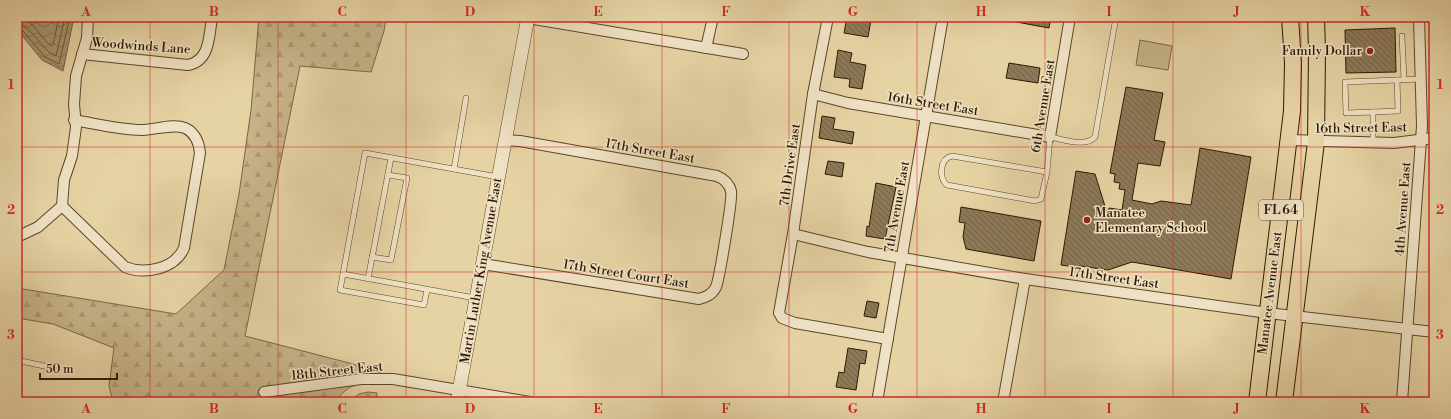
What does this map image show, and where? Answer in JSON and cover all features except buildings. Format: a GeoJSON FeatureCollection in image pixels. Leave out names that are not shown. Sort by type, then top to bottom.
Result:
{"type":"FeatureCollection","features":[{"type":"Feature","properties":{"kind":"main road","name":"Manatee Avenue East"},"geometry":{"type":"LineString","coordinates":[[1257,402],[1289,140],[1293,84],[1290,17]]}},
{"type":"Feature","properties":{"kind":"main road","name":"Manatee Avenue East"},"geometry":{"type":"LineString","coordinates":[[1284,402],[1316,142],[1316,17]]}},
{"type":"Feature","properties":{"kind":"street"},"geometry":{"type":"LineString","coordinates":[[17,237],[38,227],[57,213],[62,206],[64,180],[72,156],[76,127],[74,120],[76,76],[87,38],[88,17]]}},
{"type":"Feature","properties":{"kind":"street","name":"Woodwinds Lane"},"geometry":{"type":"LineString","coordinates":[[82,54],[188,65],[195,64],[201,60],[206,51],[212,17]]}},
{"type":"Feature","properties":{"kind":"street"},"geometry":{"type":"LineString","coordinates":[[526,17],[566,21],[742,54]]}},
{"type":"Feature","properties":{"kind":"street","name":"Martin Luther King Avenue East"},"geometry":{"type":"LineString","coordinates":[[458,396],[526,17]]}},
{"type":"Feature","properties":{"kind":"street"},"geometry":{"type":"LineString","coordinates":[[706,48],[713,17]]}},
{"type":"Feature","properties":{"kind":"street","name":"7th Drive East"},"geometry":{"type":"LineString","coordinates":[[828,17],[813,94],[793,234],[778,306],[780,316],[795,323],[888,339]]}},
{"type":"Feature","properties":{"kind":"street","name":"7th Avenue East"},"geometry":{"type":"LineString","coordinates":[[877,402],[943,17]]}},
{"type":"Feature","properties":{"kind":"street","name":"6th Avenue East"},"geometry":{"type":"LineString","coordinates":[[1050,137],[1070,17]]}},
{"type":"Feature","properties":{"kind":"street","name":"4th Avenue East"},"geometry":{"type":"LineString","coordinates":[[1402,402],[1421,139],[1419,17]]}},
{"type":"Feature","properties":{"kind":"street","name":"16th Street East"},"geometry":{"type":"LineString","coordinates":[[813,94],[848,104],[1050,137]]}},
{"type":"Feature","properties":{"kind":"street"},"geometry":{"type":"LineString","coordinates":[[62,206],[125,267],[138,271],[168,265],[175,261],[184,248],[200,153],[200,145],[193,133],[183,128],[144,130],[123,129],[74,120]]}},
{"type":"Feature","properties":{"kind":"street","name":"16th Street East"},"geometry":{"type":"LineString","coordinates":[[1289,140],[1316,142],[1394,143],[1434,138]]}},
{"type":"Feature","properties":{"kind":"street","name":"17th Street East"},"geometry":{"type":"LineString","coordinates":[[505,140],[520,141],[717,176],[727,182],[732,193],[725,242]]}},
{"type":"Feature","properties":{"kind":"street","name":"17th Street East"},"geometry":{"type":"LineString","coordinates":[[793,234],[868,252],[1025,279],[1268,313],[1434,332]]}},
{"type":"Feature","properties":{"kind":"street","name":"17th Street Court East"},"geometry":{"type":"LineString","coordinates":[[482,264],[699,299],[711,294],[716,286],[725,242]]}},
{"type":"Feature","properties":{"kind":"street"},"geometry":{"type":"LineString","coordinates":[[1003,402],[1025,279]]}},
{"type":"Feature","properties":{"kind":"street","name":"18th Street East"},"geometry":{"type":"LineString","coordinates":[[264,392],[360,379],[393,379],[458,396],[530,402]]}},
{"type":"Feature","properties":{"kind":"lane"},"geometry":{"type":"LineString","coordinates":[[1050,137],[1085,143],[1091,142],[1095,137],[1116,17]]}},
{"type":"Feature","properties":{"kind":"lane"},"geometry":{"type":"LineString","coordinates":[[1402,36],[1404,80]]}},
{"type":"Feature","properties":{"kind":"lane"},"geometry":{"type":"LineString","coordinates":[[1397,80],[1398,111],[1346,112],[1345,82],[1421,79]]}},
{"type":"Feature","properties":{"kind":"lane"},"geometry":{"type":"LineString","coordinates":[[454,169],[466,98]]}},
{"type":"Feature","properties":{"kind":"lane"},"geometry":{"type":"LineString","coordinates":[[1373,112],[1373,142]]}},
{"type":"Feature","properties":{"kind":"lane","name":"6th Avenue East"},"geometry":{"type":"LineString","coordinates":[[1047,172],[952,156],[947,157],[944,161],[941,175],[943,181],[947,185],[1035,201],[1041,199],[1047,172],[1050,137]]}},
{"type":"Feature","properties":{"kind":"lane"},"geometry":{"type":"LineString","coordinates":[[427,290],[424,305],[340,290],[365,153],[498,178]]}},
{"type":"Feature","properties":{"kind":"lane"},"geometry":{"type":"LineString","coordinates":[[368,279],[391,158]]}},
{"type":"Feature","properties":{"kind":"lane"},"geometry":{"type":"LineString","coordinates":[[372,257],[391,260],[406,178],[388,175]]}},
{"type":"Feature","properties":{"kind":"lane"},"geometry":{"type":"LineString","coordinates":[[343,274],[476,298]]}},
{"type":"Feature","properties":{"kind":"lane"},"geometry":{"type":"LineString","coordinates":[[17,360],[53,368]]}},
{"type":"Feature","properties":{"kind":"green space"},"geometry":{"type":"Polygon","coordinates":[[[259,17],[386,17],[384,31],[371,72],[300,66],[245,336],[380,371],[379,382],[359,384],[349,388],[335,402],[113,402],[109,386],[114,348],[53,324],[17,318],[17,288],[176,314],[224,270],[239,194],[251,110],[259,17]]]}},
{"type":"Feature","properties":{"kind":"green space"},"geometry":{"type":"Polygon","coordinates":[[[1140,40],[1172,46],[1168,70],[1136,65],[1140,40]]]}},
{"type":"Feature","properties":{"kind":"green space"},"geometry":{"type":"Polygon","coordinates":[[[368,392],[377,393],[376,402],[349,402],[359,394],[368,392]]]}},
{"type":"Feature","properties":{"kind":"water"},"geometry":{"type":"Polygon","coordinates":[[[17,17],[74,17],[63,71],[42,60],[20,33],[17,35],[17,17]]]}},
{"type":"Feature","properties":{"kind":"place","name":"Family Dollar"},"geometry":{"type":"Point","coordinates":[1370,51]}},
{"type":"Feature","properties":{"kind":"place","name":"Manatee Elementary School"},"geometry":{"type":"Point","coordinates":[1087,220]}}]}
